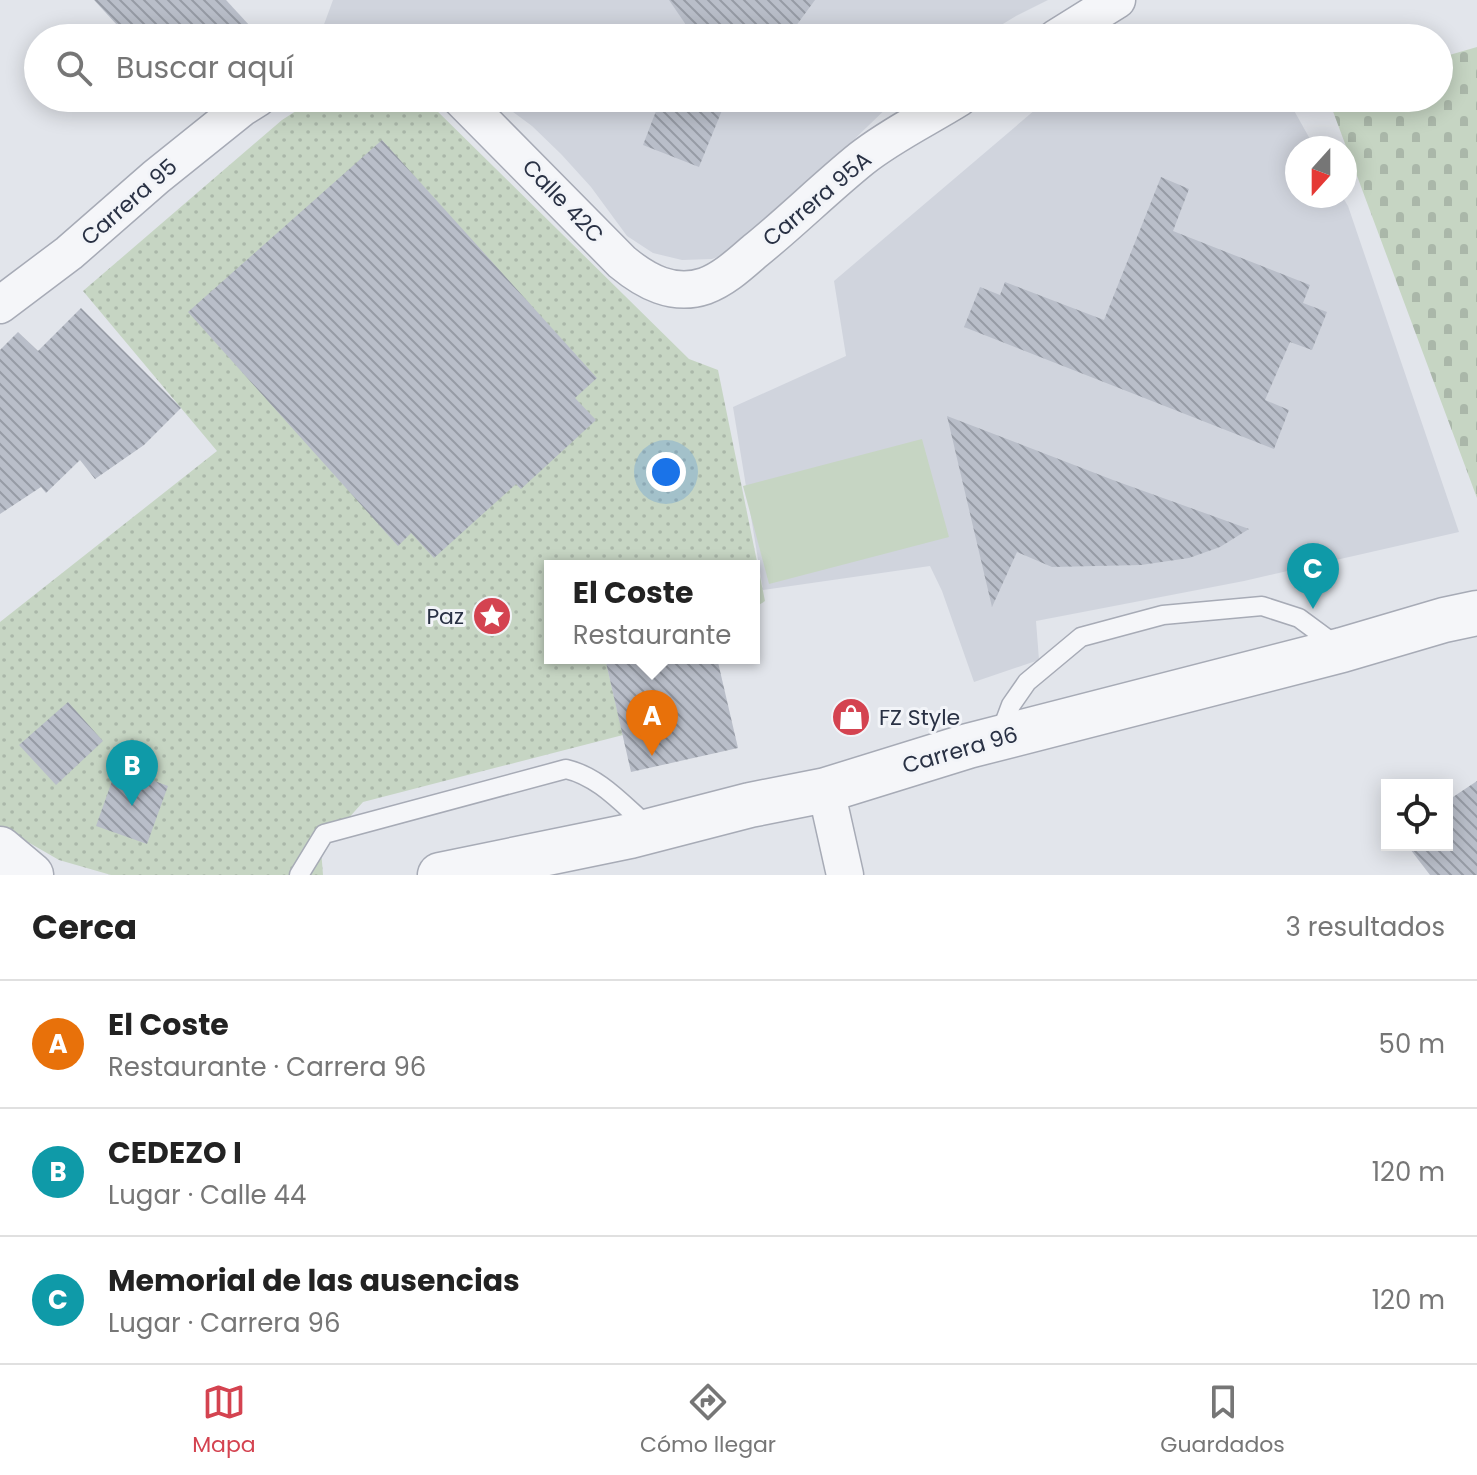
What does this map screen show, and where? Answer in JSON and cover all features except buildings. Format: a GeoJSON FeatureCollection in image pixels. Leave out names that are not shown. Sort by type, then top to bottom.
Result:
{"type":"FeatureCollection","features":[{"type":"Feature","properties":{"kind":"street"},"geometry":{"type":"LineString","coordinates":[[1078,24],[1117,0]]}},
{"type":"Feature","properties":{"kind":"street","name":"Carrera 95"},"geometry":{"type":"LineString","coordinates":[[0,305],[69,253],[237,112]]}},
{"type":"Feature","properties":{"kind":"street","name":"Calle 42C"},"geometry":{"type":"LineString","coordinates":[[474,112],[622,262],[650,282],[674,289]]}},
{"type":"Feature","properties":{"kind":"street","name":"Carrera 95A"},"geometry":{"type":"LineString","coordinates":[[674,289],[704,287],[719,279],[862,158],[936,112]]}},
{"type":"Feature","properties":{"kind":"street","name":"Carrera 96"},"geometry":{"type":"LineString","coordinates":[[440,875],[826,790],[968,746],[1477,613]]}},
{"type":"Feature","properties":{"kind":"street"},"geometry":{"type":"LineString","coordinates":[[826,790],[845,875]]}},
{"type":"Feature","properties":{"kind":"lane"},"geometry":{"type":"LineString","coordinates":[[998,739],[1011,705],[1027,682],[1081,637],[1163,615],[1262,606],[1299,618],[1342,650]]}},
{"type":"Feature","properties":{"kind":"lane"},"geometry":{"type":"LineString","coordinates":[[299,875],[324,834],[566,769],[582,773],[597,782],[653,830]]}},
{"type":"Feature","properties":{"kind":"shaded area"},"geometry":{"type":"Polygon","coordinates":[[[333,0],[1048,0],[1003,24],[324,24],[333,0]]]}},
{"type":"Feature","properties":{"kind":"shaded area"},"geometry":{"type":"Polygon","coordinates":[[[513,112],[883,112],[751,239],[736,250],[712,259],[682,260],[653,253],[627,236],[591,187],[532,126],[513,112]]]}},
{"type":"Feature","properties":{"kind":"shaded area"},"geometry":{"type":"Polygon","coordinates":[[[1033,112],[1295,112],[1308,136],[1285,136],[1285,208],[1349,208],[1459,532],[1244,581],[1036,621],[1039,660],[974,682],[930,566],[763,590],[733,407],[846,356],[834,281],[1033,112]]]}},
{"type":"Feature","properties":{"kind":"green space"},"geometry":{"type":"Polygon","coordinates":[[[1477,47],[1477,498],[1357,176],[1357,136],[1342,136],[1333,112],[1453,112],[1453,54],[1477,47]]]}},
{"type":"Feature","properties":{"kind":"green space"},"geometry":{"type":"Polygon","coordinates":[[[294,112],[438,112],[689,359],[718,370],[757,560],[544,560],[544,664],[606,664],[623,735],[363,802],[321,849],[323,875],[111,875],[59,860],[0,826],[0,622],[217,451],[83,291],[294,112]]]}},
{"type":"Feature","properties":{"kind":"green space"},"geometry":{"type":"Polygon","coordinates":[[[922,439],[949,537],[769,584],[743,486],[922,439]]]}},
{"type":"Feature","properties":{"kind":"green space"},"geometry":{"type":"Polygon","coordinates":[[[760,576],[765,601],[760,604],[760,576]]]}},
{"type":"Feature","properties":{"kind":"place","name":"Memorial de las ausencias"},"geometry":{"type":"Point","coordinates":[1313,609]}},
{"type":"Feature","properties":{"kind":"place","name":"Paz"},"geometry":{"type":"Point","coordinates":[492,616]}},
{"type":"Feature","properties":{"kind":"place","name":"FZ Style"},"geometry":{"type":"Point","coordinates":[851,717]}},
{"type":"Feature","properties":{"kind":"place","name":"El Coste"},"geometry":{"type":"Point","coordinates":[652,756]}},
{"type":"Feature","properties":{"kind":"place","name":"CEDEZO I"},"geometry":{"type":"Point","coordinates":[132,806]}}]}
